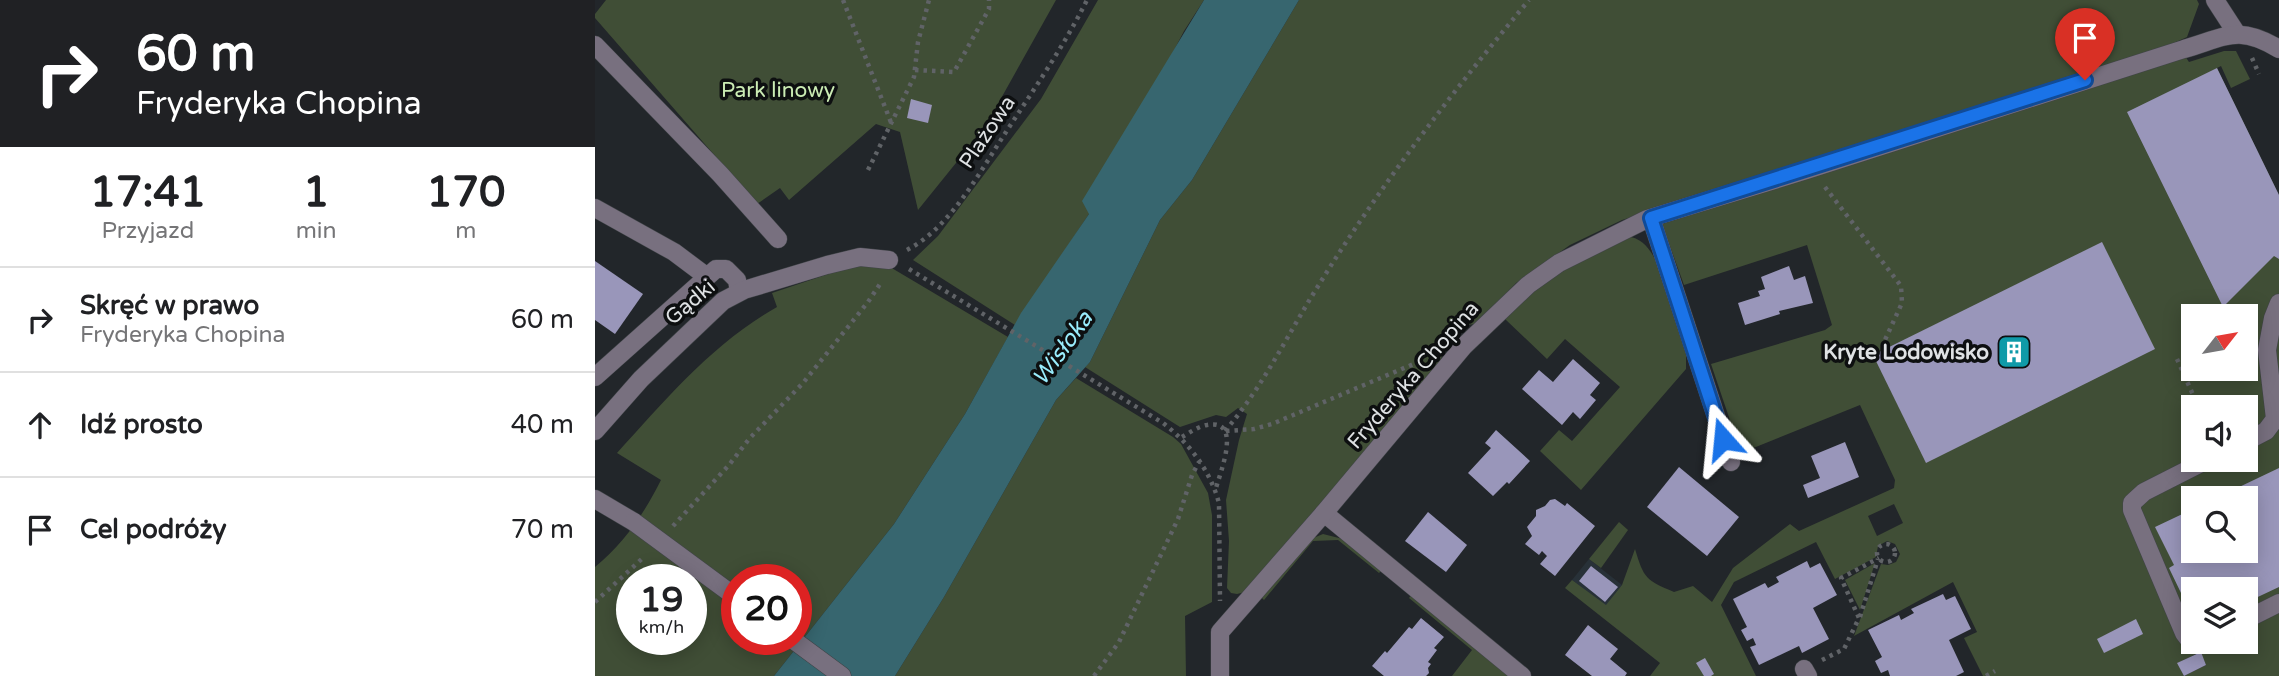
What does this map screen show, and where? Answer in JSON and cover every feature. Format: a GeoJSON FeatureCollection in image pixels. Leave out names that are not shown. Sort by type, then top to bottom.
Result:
{"type":"FeatureCollection","features":[{"type":"Feature","properties":{"kind":"street"},"geometry":{"type":"LineString","coordinates":[[2215,0],[2237,34],[2254,35],[2279,49]]}},
{"type":"Feature","properties":{"kind":"street","name":"Fryderyka Chopina"},"geometry":{"type":"LineString","coordinates":[[1220,632],[1464,346],[1520,293],[1559,263],[1651,218],[2237,34]]}},
{"type":"Feature","properties":{"kind":"street"},"geometry":{"type":"LineString","coordinates":[[595,46],[720,174],[778,239]]}},
{"type":"Feature","properties":{"kind":"street"},"geometry":{"type":"LineString","coordinates":[[595,208],[674,252],[706,276]]}},
{"type":"Feature","properties":{"kind":"street"},"geometry":{"type":"LineString","coordinates":[[1651,218],[1731,462]]}},
{"type":"Feature","properties":{"kind":"street","name":"Gądki"},"geometry":{"type":"LineString","coordinates":[[595,431],[641,379],[715,308],[739,292],[860,257],[889,260]]}},
{"type":"Feature","properties":{"kind":"street"},"geometry":{"type":"LineString","coordinates":[[595,377],[706,276],[716,270],[726,269],[737,280],[739,292]]}},
{"type":"Feature","properties":{"kind":"street"},"geometry":{"type":"LineString","coordinates":[[2258,435],[2266,431],[2275,419],[2267,350],[2273,318],[2279,303]]}},
{"type":"Feature","properties":{"kind":"street"},"geometry":{"type":"LineString","coordinates":[[2181,626],[2132,510],[2132,503],[2144,492],[2183,472]]}},
{"type":"Feature","properties":{"kind":"street"},"geometry":{"type":"LineString","coordinates":[[595,499],[634,522],[721,586]]}},
{"type":"Feature","properties":{"kind":"street"},"geometry":{"type":"LineString","coordinates":[[1324,513],[1522,676]]}},
{"type":"Feature","properties":{"kind":"street"},"geometry":{"type":"LineString","coordinates":[[2258,614],[2279,603]]}},
{"type":"Feature","properties":{"kind":"street"},"geometry":{"type":"LineString","coordinates":[[1220,632],[1220,676]]}},
{"type":"Feature","properties":{"kind":"street"},"geometry":{"type":"LineString","coordinates":[[812,654],[842,676]]}},
{"type":"Feature","properties":{"kind":"path"},"geometry":{"type":"LineString","coordinates":[[843,0],[892,125]]}},
{"type":"Feature","properties":{"kind":"path"},"geometry":{"type":"LineString","coordinates":[[868,170],[892,125],[915,70],[918,42],[929,0]]}},
{"type":"Feature","properties":{"kind":"path"},"geometry":{"type":"LineString","coordinates":[[915,70],[954,72],[989,9],[989,0]]}},
{"type":"Feature","properties":{"kind":"path","name":"Plażowa"},"geometry":{"type":"LineString","coordinates":[[889,260],[924,238],[964,195],[1039,82],[1087,0]]}},
{"type":"Feature","properties":{"kind":"path"},"geometry":{"type":"LineString","coordinates":[[1225,431],[1261,385],[1319,283],[1413,146],[1529,0]]}},
{"type":"Feature","properties":{"kind":"path"},"geometry":{"type":"LineString","coordinates":[[1810,169],[1901,286],[1902,303],[1884,342],[1887,348]]}},
{"type":"Feature","properties":{"kind":"path"},"geometry":{"type":"LineString","coordinates":[[664,535],[803,383],[879,286],[889,260]]}},
{"type":"Feature","properties":{"kind":"path"},"geometry":{"type":"LineString","coordinates":[[907,268],[1182,437],[1200,461],[1215,489],[1219,503],[1220,632]]}},
{"type":"Feature","properties":{"kind":"path"},"geometry":{"type":"LineString","coordinates":[[1225,431],[1254,429],[1272,424],[1427,358]]}},
{"type":"Feature","properties":{"kind":"path"},"geometry":{"type":"LineString","coordinates":[[2177,359],[2193,395]]}},
{"type":"Feature","properties":{"kind":"path"},"geometry":{"type":"LineString","coordinates":[[1182,437],[1206,425],[1217,425],[1225,431],[1227,451],[1215,489]]}},
{"type":"Feature","properties":{"kind":"path"},"geometry":{"type":"LineString","coordinates":[[1094,676],[1119,642],[1178,519],[1192,475],[1200,461]]}},
{"type":"Feature","properties":{"kind":"path"},"geometry":{"type":"LineString","coordinates":[[1806,672],[1844,649],[1859,618],[1879,558],[1879,547],[1886,544],[1893,546],[1896,553],[1894,559],[1887,563],[1881,562],[1879,558]]}},
{"type":"Feature","properties":{"kind":"path"},"geometry":{"type":"LineString","coordinates":[[595,602],[647,554]]}},
{"type":"Feature","properties":{"kind":"path"},"geometry":{"type":"LineString","coordinates":[[1859,618],[1841,578],[1879,558]]}},
{"type":"Feature","properties":{"kind":"path"},"geometry":{"type":"LineString","coordinates":[[1986,676],[1995,671]]}},
{"type":"Feature","properties":{"kind":"shaded area"},"geometry":{"type":"Polygon","coordinates":[[[1589,559],[1622,585],[1606,606],[1572,580],[1589,559]]]}},
{"type":"Feature","properties":{"kind":"green space","name":"Park linowy"},"geometry":{"type":"Polygon","coordinates":[[[606,0],[1056,0],[985,127],[918,210],[900,132],[876,124],[789,200],[780,188],[757,204],[595,18],[606,0]]]}},
{"type":"Feature","properties":{"kind":"green space"},"geometry":{"type":"Polygon","coordinates":[[[1098,0],[1204,0],[1184,31],[1089,214],[1015,325],[913,260],[938,236],[1041,99],[1098,0]]]}},
{"type":"Feature","properties":{"kind":"green space"},"geometry":{"type":"Polygon","coordinates":[[[1299,0],[2197,0],[2199,4],[2187,37],[2156,51],[1622,220],[1570,245],[1516,283],[1479,324],[1468,325],[1459,333],[1435,371],[1245,592],[1237,594],[1231,593],[1227,588],[1229,541],[1226,500],[1247,414],[1238,408],[1226,417],[1216,415],[1180,427],[1085,367],[1090,362],[1160,220],[1192,180],[1299,0]]]}},
{"type":"Feature","properties":{"kind":"green space"},"geometry":{"type":"Polygon","coordinates":[[[2224,51],[2236,51],[2250,79],[2231,88],[2221,66],[2217,68],[2279,195],[2279,676],[2184,676],[1983,676],[1964,638],[1977,632],[1953,582],[1854,636],[1881,564],[1896,562],[1900,554],[1895,544],[1887,541],[1878,546],[1876,557],[1835,579],[1816,542],[1734,582],[1721,605],[1756,676],[1650,676],[1660,663],[1565,588],[1572,580],[1606,605],[1622,585],[1635,549],[1644,573],[1652,581],[1674,592],[1693,586],[1712,602],[1733,568],[1790,524],[1799,531],[1894,488],[1895,480],[1860,405],[1741,453],[1711,364],[1825,330],[1832,325],[1807,245],[1684,285],[1662,224],[2185,56],[2189,62],[2224,51]],[[1894,504],[1868,516],[1877,536],[1903,523],[1894,504]]]}},
{"type":"Feature","properties":{"kind":"green space"},"geometry":{"type":"Polygon","coordinates":[[[1626,236],[1643,243],[1655,259],[1686,345],[1686,369],[1581,490],[1540,451],[1559,430],[1572,441],[1620,387],[1565,339],[1547,359],[1505,319],[1548,276],[1626,236]]]}},
{"type":"Feature","properties":{"kind":"green space"},"geometry":{"type":"Polygon","coordinates":[[[855,265],[890,267],[1008,337],[965,414],[894,524],[812,628],[812,564],[721,564],[721,655],[791,655],[774,676],[595,676],[595,567],[633,527],[661,480],[617,453],[691,373],[732,337],[777,307],[772,293],[855,265]]]}},
{"type":"Feature","properties":{"kind":"green space"},"geometry":{"type":"Polygon","coordinates":[[[1076,378],[1173,437],[1181,444],[1208,493],[1212,515],[1212,602],[1185,616],[1186,676],[895,676],[944,597],[1056,400],[1076,378]]]}},
{"type":"Feature","properties":{"kind":"green space"},"geometry":{"type":"Polygon","coordinates":[[[1619,522],[1628,530],[1601,568],[1589,559],[1619,522]]]}},
{"type":"Feature","properties":{"kind":"green space"},"geometry":{"type":"Polygon","coordinates":[[[1323,534],[1343,539],[1382,570],[1379,573],[1338,540],[1313,541],[1264,600],[1260,596],[1311,539],[1323,534]]]}},
{"type":"Feature","properties":{"kind":"green space"},"geometry":{"type":"Polygon","coordinates":[[[1875,563],[1860,610],[1845,580],[1875,563]]]}},
{"type":"Feature","properties":{"kind":"green space"},"geometry":{"type":"Polygon","coordinates":[[[1412,594],[1513,676],[1452,676],[1472,650],[1409,598],[1412,594]]]}},
{"type":"Feature","properties":{"kind":"water","name":"Wisłoka"},"geometry":{"type":"Polygon","coordinates":[[[1204,0],[1299,0],[1192,180],[1160,220],[1090,362],[1056,400],[944,597],[895,676],[774,676],[791,655],[812,655],[812,628],[894,524],[965,414],[1021,313],[1089,214],[1082,201],[1204,0]]]}},
{"type":"Feature","properties":{"kind":"building"},"geometry":{"type":"Polygon","coordinates":[[[2217,68],[2279,195],[2279,259],[2274,256],[2226,304],[2222,304],[2127,112],[2217,68]]]}},
{"type":"Feature","properties":{"kind":"building"},"geometry":{"type":"Polygon","coordinates":[[[911,99],[932,105],[928,123],[907,118],[911,99]]]}},
{"type":"Feature","properties":{"kind":"building","name":"Kryte Lodowisko"},"geometry":{"type":"Polygon","coordinates":[[[2102,242],[2155,349],[1926,463],[1873,355],[2102,242]]]}},
{"type":"Feature","properties":{"kind":"building"},"geometry":{"type":"Polygon","coordinates":[[[595,261],[643,294],[615,334],[595,320],[595,261]]]}},
{"type":"Feature","properties":{"kind":"building"},"geometry":{"type":"Polygon","coordinates":[[[1789,266],[1794,280],[1805,276],[1813,303],[1779,311],[1780,314],[1745,325],[1738,303],[1760,296],[1758,291],[1765,289],[1761,277],[1789,266]]]}},
{"type":"Feature","properties":{"kind":"building"},"geometry":{"type":"Polygon","coordinates":[[[1573,359],[1600,383],[1590,395],[1596,400],[1580,419],[1573,412],[1562,425],[1522,389],[1539,370],[1553,382],[1573,359]]]}},
{"type":"Feature","properties":{"kind":"building"},"geometry":{"type":"Polygon","coordinates":[[[1496,430],[1530,461],[1509,484],[1507,482],[1493,496],[1468,473],[1491,448],[1485,443],[1496,430]]]}},
{"type":"Feature","properties":{"kind":"building"},"geometry":{"type":"Polygon","coordinates":[[[1845,442],[1859,477],[1808,498],[1803,485],[1820,478],[1811,456],[1845,442]]]}},
{"type":"Feature","properties":{"kind":"building"},"geometry":{"type":"Polygon","coordinates":[[[1679,467],[1739,517],[1707,556],[1647,507],[1679,467]]]}},
{"type":"Feature","properties":{"kind":"building"},"geometry":{"type":"Polygon","coordinates":[[[2279,468],[2279,587],[2258,597],[2258,577],[2181,577],[2181,593],[2169,568],[2174,565],[2155,527],[2181,515],[2181,563],[2258,563],[2258,486],[2241,486],[2279,468]]]}},
{"type":"Feature","properties":{"kind":"building"},"geometry":{"type":"Polygon","coordinates":[[[1555,499],[1565,506],[1567,503],[1595,526],[1555,576],[1540,564],[1547,556],[1542,551],[1539,555],[1525,544],[1532,536],[1527,527],[1536,516],[1536,510],[1555,499]]]}},
{"type":"Feature","properties":{"kind":"building"},"geometry":{"type":"Polygon","coordinates":[[[1428,512],[1467,545],[1446,572],[1405,541],[1428,512]]]}},
{"type":"Feature","properties":{"kind":"building"},"geometry":{"type":"Polygon","coordinates":[[[1807,561],[1810,568],[1820,563],[1837,595],[1813,608],[1829,639],[1802,653],[1799,646],[1759,665],[1750,647],[1756,645],[1753,638],[1747,641],[1741,630],[1747,627],[1733,599],[1765,583],[1768,588],[1779,582],[1776,577],[1807,561]]]}},
{"type":"Feature","properties":{"kind":"building"},"geometry":{"type":"Polygon","coordinates":[[[1591,566],[1618,587],[1605,602],[1579,581],[1591,566]]]}},
{"type":"Feature","properties":{"kind":"building"},"geometry":{"type":"Polygon","coordinates":[[[1943,594],[1946,600],[1955,596],[1971,629],[1949,640],[1964,672],[1956,676],[1890,676],[1888,670],[1881,673],[1875,661],[1882,657],[1868,630],[1899,615],[1901,620],[1914,613],[1911,609],[1943,594]]]}},
{"type":"Feature","properties":{"kind":"building"},"geometry":{"type":"Polygon","coordinates":[[[1421,618],[1444,637],[1434,648],[1437,650],[1428,662],[1431,664],[1429,673],[1426,676],[1384,676],[1372,666],[1421,618]]]}},
{"type":"Feature","properties":{"kind":"building"},"geometry":{"type":"Polygon","coordinates":[[[2136,619],[2143,634],[2104,653],[2097,639],[2136,619]]]}},
{"type":"Feature","properties":{"kind":"building"},"geometry":{"type":"Polygon","coordinates":[[[1588,625],[1618,649],[1610,659],[1627,673],[1625,676],[1592,676],[1565,655],[1588,625]]]}},
{"type":"Feature","properties":{"kind":"building"},"geometry":{"type":"Polygon","coordinates":[[[2202,654],[2206,665],[2184,676],[2177,663],[2202,654]]]}},
{"type":"Feature","properties":{"kind":"building"},"geometry":{"type":"Polygon","coordinates":[[[1705,658],[1714,674],[1711,676],[1704,676],[1696,663],[1705,658]]]}},
{"type":"Feature","properties":{"kind":"place","name":"Kryte Lodowisko"},"geometry":{"type":"Point","coordinates":[2014,352]}},
{"type":"Feature","properties":{"kind":"route"},"geometry":{"type":"LineString","coordinates":[[1723,439],[1651,218],[2085,80]]}}]}
